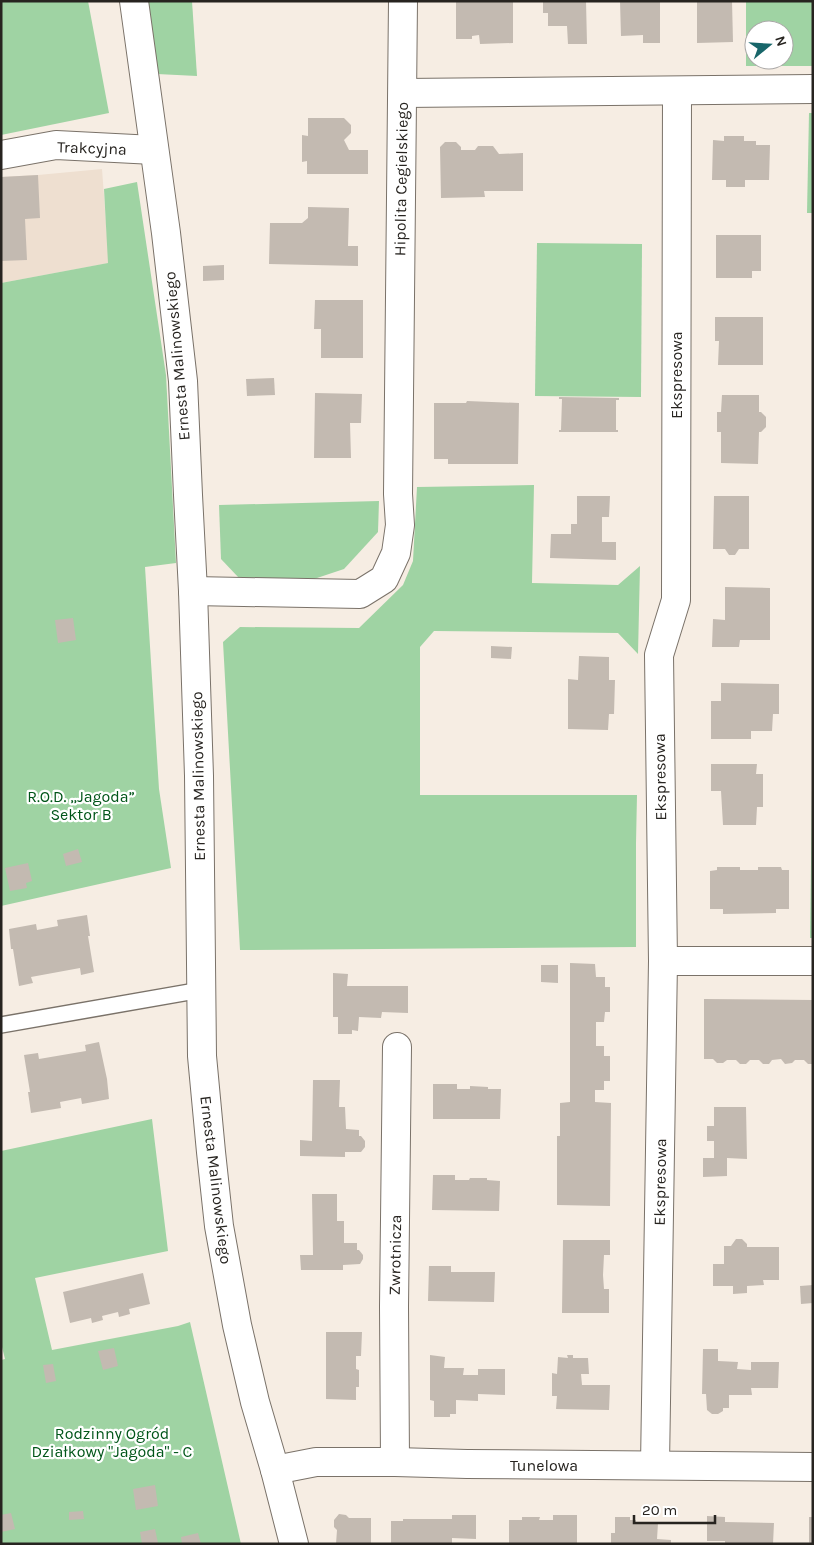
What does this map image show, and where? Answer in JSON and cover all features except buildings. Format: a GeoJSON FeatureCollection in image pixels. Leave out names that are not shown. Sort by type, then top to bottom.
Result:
{"type":"FeatureCollection","features":[{"type":"Feature","properties":{"kind":"street","name":"Ernesta Malinowskiego"},"geometry":{"type":"LineString","coordinates":[[134,1],[167,243],[183,380],[199,776],[202,1056],[219,1226],[237,1325],[249,1378],[294,1544]]}},
{"type":"Feature","properties":{"kind":"street"},"geometry":{"type":"LineString","coordinates":[[403,1],[403,93]]}},
{"type":"Feature","properties":{"kind":"street","name":"Hipolita Cegielskiego"},"geometry":{"type":"LineString","coordinates":[[193,591],[360,594],[384,579],[396,553],[400,525],[398,494],[400,153],[403,93],[813,89]]}},
{"type":"Feature","properties":{"kind":"street","name":"Ekspresowa"},"geometry":{"type":"LineString","coordinates":[[655,1466],[663,961],[659,655],[676,600],[677,91]]}},
{"type":"Feature","properties":{"kind":"street","name":"Trakcyjna"},"geometry":{"type":"LineString","coordinates":[[1,155],[56,145],[154,150]]}},
{"type":"Feature","properties":{"kind":"street"},"geometry":{"type":"LineString","coordinates":[[663,961],[813,961]]}},
{"type":"Feature","properties":{"kind":"street","name":"Zwrotnicza"},"geometry":{"type":"LineString","coordinates":[[395,1462],[394,1307],[397,1047]]}},
{"type":"Feature","properties":{"kind":"street","name":"Tunelowa"},"geometry":{"type":"LineString","coordinates":[[275,1470],[316,1462],[813,1466]]}},
{"type":"Feature","properties":{"kind":"lane"},"geometry":{"type":"LineString","coordinates":[[1,1025],[201,990]]}},
{"type":"Feature","properties":{"kind":"shaded area"},"geometry":{"type":"Polygon","coordinates":[[[102,169],[109,263],[1,283],[1,177],[102,169]]]}},
{"type":"Feature","properties":{"kind":"green space"},"geometry":{"type":"Polygon","coordinates":[[[1,1],[88,1],[109,113],[1,135],[1,1]]]}},
{"type":"Feature","properties":{"kind":"green space"},"geometry":{"type":"Polygon","coordinates":[[[147,1],[192,1],[197,76],[157,74],[147,1]]]}},
{"type":"Feature","properties":{"kind":"green space"},"geometry":{"type":"Polygon","coordinates":[[[746,1],[813,1],[813,66],[794,66],[794,20],[746,20],[746,1]]]}},
{"type":"Feature","properties":{"kind":"green space"},"geometry":{"type":"Polygon","coordinates":[[[809,113],[813,113],[813,213],[807,213],[809,113]]]}},
{"type":"Feature","properties":{"kind":"green space","name":"R.O.D. „Jagoda” Sektor B"},"geometry":{"type":"Polygon","coordinates":[[[137,182],[166,375],[176,563],[145,567],[159,789],[171,868],[1,906],[1,283],[108,263],[104,189],[137,182]]]}},
{"type":"Feature","properties":{"kind":"green space"},"geometry":{"type":"Polygon","coordinates":[[[537,243],[642,244],[641,397],[535,396],[537,243]]]}},
{"type":"Feature","properties":{"kind":"green space"},"geometry":{"type":"Polygon","coordinates":[[[534,485],[532,583],[618,585],[640,566],[638,654],[618,633],[434,631],[420,647],[420,795],[637,795],[636,947],[240,950],[223,642],[240,627],[359,628],[403,585],[413,561],[417,487],[534,485]]]}},
{"type":"Feature","properties":{"kind":"green space"},"geometry":{"type":"Polygon","coordinates":[[[379,501],[378,532],[344,569],[311,580],[239,578],[221,559],[219,505],[379,501]]]}},
{"type":"Feature","properties":{"kind":"green space"},"geometry":{"type":"Polygon","coordinates":[[[813,715],[813,938],[810,938],[813,715]]]}},
{"type":"Feature","properties":{"kind":"green space","name":"Rodzinny Ogród Działkowy \"Jagoda\" - C"},"geometry":{"type":"Polygon","coordinates":[[[152,1119],[168,1251],[35,1278],[52,1350],[178,1326],[190,1322],[241,1544],[1,1544],[1,1360],[5,1359],[1,1343],[1,1151],[152,1119]]]}}]}
